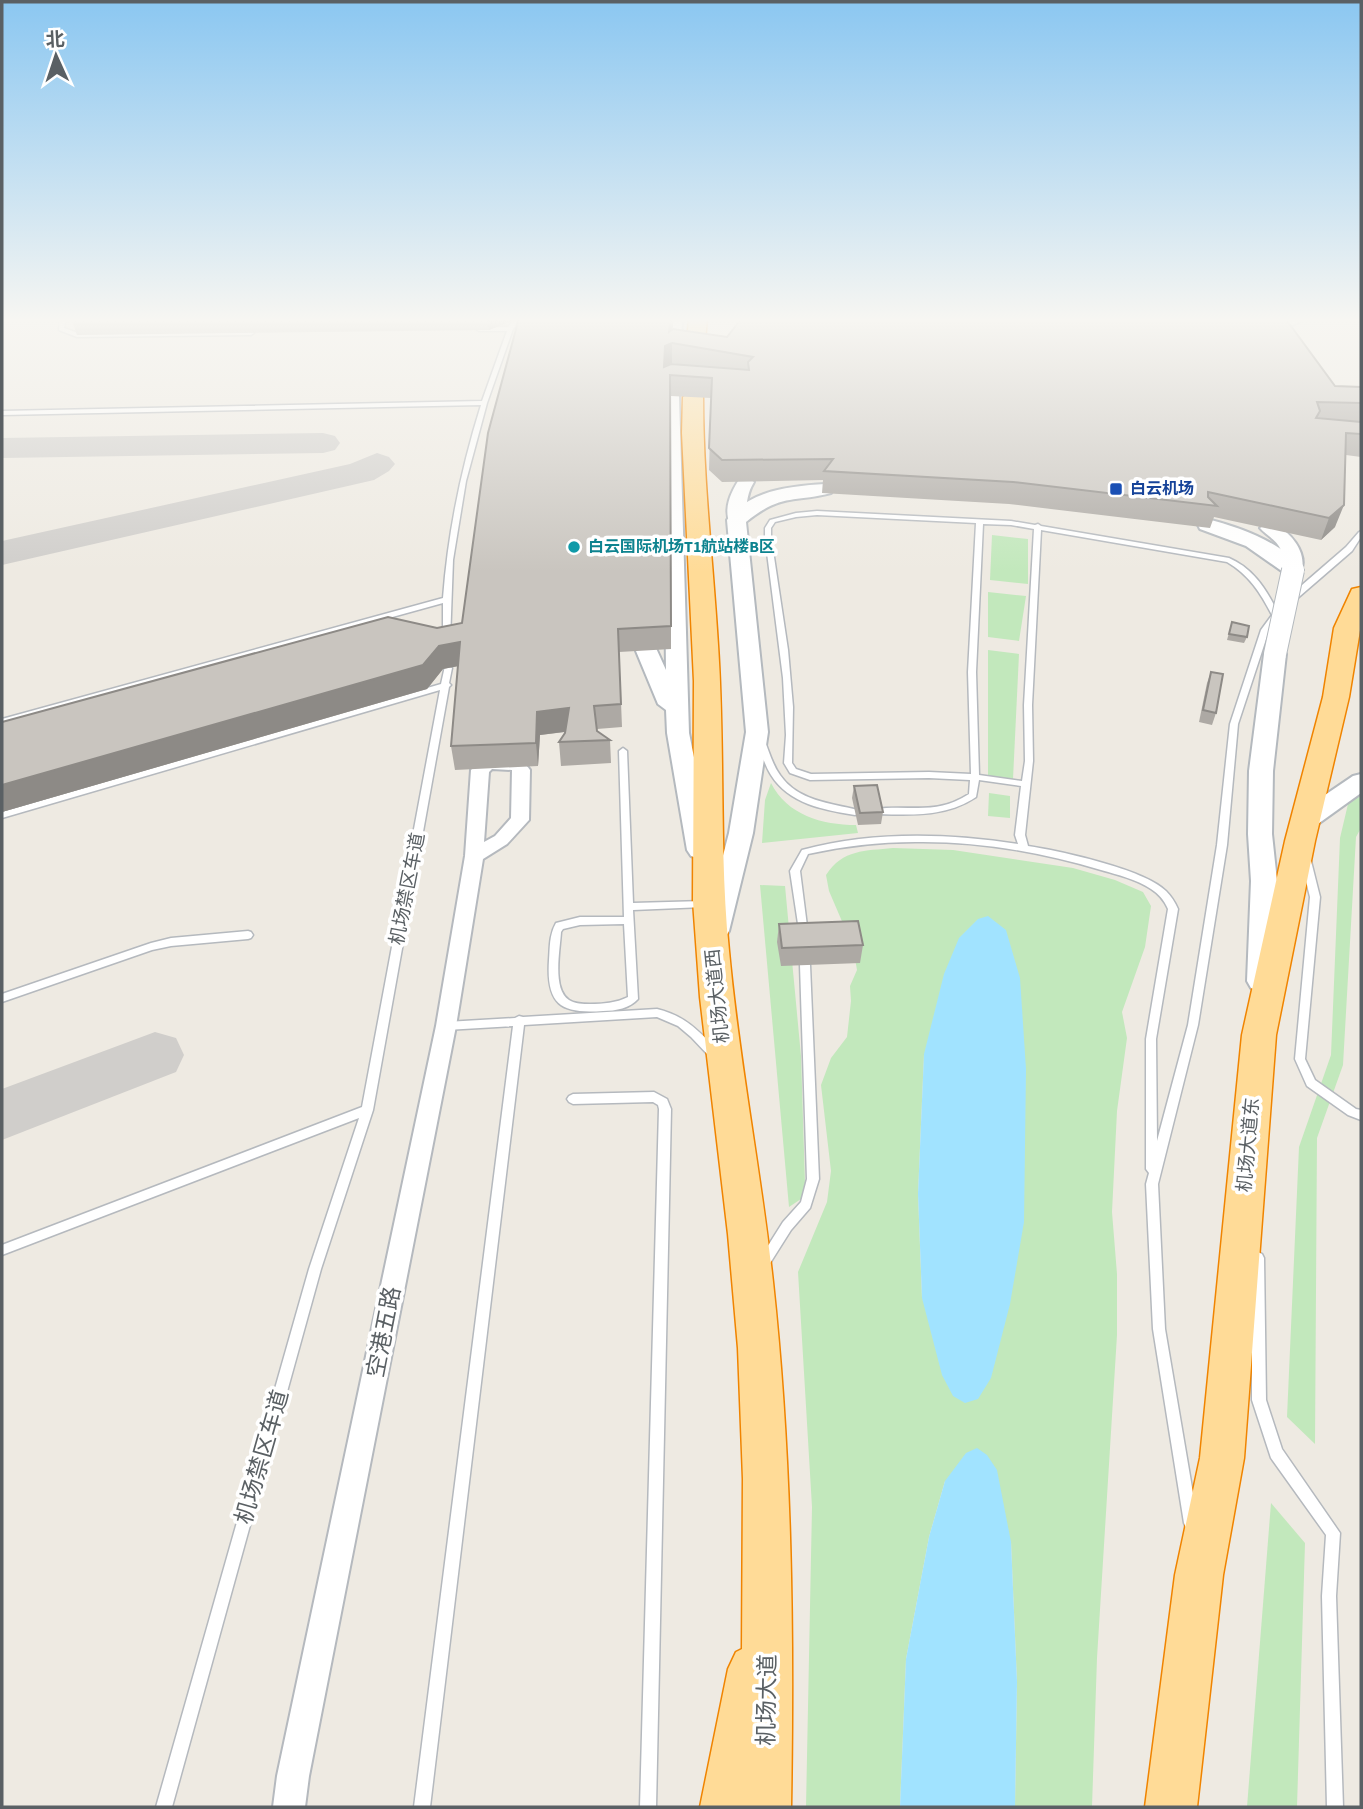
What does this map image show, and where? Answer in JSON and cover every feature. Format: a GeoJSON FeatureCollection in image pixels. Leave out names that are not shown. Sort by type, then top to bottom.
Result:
{"type":"FeatureCollection","features":[{"type":"Feature","properties":{"kind":"highway","name":"机场大道西"},"geometry":{"type":"LineString","coordinates":[[686,402],[707,681],[709,904],[752,1281],[764,1432],[768,1592]]}},
{"type":"Feature","properties":{"kind":"highway","name":"机场大道东"},"geometry":{"type":"LineString","coordinates":[[1184,1704],[1199,1575],[1222,1458],[1259,1035],[1303,831],[1336,697],[1347,628],[1361,594]]}},
{"type":"Feature","properties":{"kind":"highway"},"geometry":{"type":"LineString","coordinates":[[726,1807],[768,1592]]}},
{"type":"Feature","properties":{"kind":"highway","name":"机场大道"},"geometry":{"type":"LineString","coordinates":[[765,1807],[768,1592]]}},
{"type":"Feature","properties":{"kind":"highway"},"geometry":{"type":"LineString","coordinates":[[1171,1807],[1184,1704]]}},
{"type":"Feature","properties":{"kind":"highway"},"geometry":{"type":"LineString","coordinates":[[1184,1704],[1194,1807]]}},
{"type":"Feature","properties":{"kind":"main road"},"geometry":{"type":"LineString","coordinates":[[678,733],[685,402]]}},
{"type":"Feature","properties":{"kind":"main road"},"geometry":{"type":"LineString","coordinates":[[713,943],[741,833],[757,732],[736,520],[758,502],[772,495],[825,489]]}},
{"type":"Feature","properties":{"kind":"main road"},"geometry":{"type":"LineString","coordinates":[[1207,525],[1242,535],[1278,557],[1293,570],[1275,654],[1261,771],[1260,834],[1264,881],[1259,1035]]}},
{"type":"Feature","properties":{"kind":"main road"},"geometry":{"type":"LineString","coordinates":[[647,650],[678,733],[709,904]]}},
{"type":"Feature","properties":{"kind":"main road"},"geometry":{"type":"LineString","coordinates":[[1303,831],[1361,782]]}},
{"type":"Feature","properties":{"kind":"street"},"geometry":{"type":"LineString","coordinates":[[736,520],[738,494],[746,482]]}},
{"type":"Feature","properties":{"kind":"street"},"geometry":{"type":"LineString","coordinates":[[1269,528],[1288,545],[1294,559],[1293,570]]}},
{"type":"Feature","properties":{"kind":"street","name":"空港五路"},"geometry":{"type":"LineString","coordinates":[[289,1807],[446,1026],[474,856],[480,770],[488,762],[512,761],[521,770],[520,820],[501,840],[474,856]]}},
{"type":"Feature","properties":{"kind":"lane"},"geometry":{"type":"LineString","coordinates":[[2,413],[482,403],[464,476],[445,600],[447,650]]}},
{"type":"Feature","properties":{"kind":"lane"},"geometry":{"type":"LineString","coordinates":[[1025,784],[975,777],[897,774],[810,777],[793,771],[788,763],[791,699],[778,623],[768,528],[772,521],[817,513],[980,521],[1038,526],[1229,560],[1248,570],[1256,579],[1275,614]]}},
{"type":"Feature","properties":{"kind":"lane"},"geometry":{"type":"LineString","coordinates":[[878,811],[925,811],[960,806],[973,795],[975,777],[972,672],[980,521]]}},
{"type":"Feature","properties":{"kind":"lane"},"geometry":{"type":"LineString","coordinates":[[1024,848],[1020,835],[1029,761],[1028,705],[1038,526]]}},
{"type":"Feature","properties":{"kind":"lane"},"geometry":{"type":"LineString","coordinates":[[1152,1184],[1193,1025],[1222,845],[1234,724],[1265,630],[1275,614],[1349,549],[1361,533]]}},
{"type":"Feature","properties":{"kind":"lane"},"geometry":{"type":"LineString","coordinates":[[2,722],[445,600]]}},
{"type":"Feature","properties":{"kind":"lane","name":"机场禁区车道"},"geometry":{"type":"LineString","coordinates":[[164,1807],[304,1308],[367,1110],[447,685],[447,668]]}},
{"type":"Feature","properties":{"kind":"lane"},"geometry":{"type":"LineString","coordinates":[[2,815],[447,685]]}},
{"type":"Feature","properties":{"kind":"lane"},"geometry":{"type":"LineString","coordinates":[[757,732],[774,774],[785,788],[816,804],[855,812]]}},
{"type":"Feature","properties":{"kind":"lane"},"geometry":{"type":"LineString","coordinates":[[623,751],[633,999],[613,1007],[573,1009],[561,1003],[555,994],[556,932],[559,926],[580,921],[629,920]]}},
{"type":"Feature","properties":{"kind":"lane"},"geometry":{"type":"LineString","coordinates":[[1303,831],[1315,897],[1300,1059],[1311,1083],[1352,1112],[1361,1115]]}},
{"type":"Feature","properties":{"kind":"lane"},"geometry":{"type":"LineString","coordinates":[[804,941],[795,871],[805,852],[827,845],[913,840],[964,841],[1024,848],[1098,865],[1150,883],[1170,900],[1173,909],[1151,1039],[1152,1184],[1159,1329],[1199,1575]]}},
{"type":"Feature","properties":{"kind":"lane"},"geometry":{"type":"LineString","coordinates":[[628,906],[709,904]]}},
{"type":"Feature","properties":{"kind":"lane"},"geometry":{"type":"LineString","coordinates":[[2,998],[151,947],[171,942],[248,935]]}},
{"type":"Feature","properties":{"kind":"lane"},"geometry":{"type":"LineString","coordinates":[[752,1281],[787,1226],[806,1204],[813,1179],[805,965]]}},
{"type":"Feature","properties":{"kind":"lane"},"geometry":{"type":"LineString","coordinates":[[446,1026],[643,1014],[673,1016],[684,1022],[726,1066]]}},
{"type":"Feature","properties":{"kind":"lane"},"geometry":{"type":"LineString","coordinates":[[422,1807],[519,1020]]}},
{"type":"Feature","properties":{"kind":"lane"},"geometry":{"type":"LineString","coordinates":[[573,1099],[654,1097],[663,1102],[665,1109],[648,1807]]}},
{"type":"Feature","properties":{"kind":"lane"},"geometry":{"type":"LineString","coordinates":[[2,1250],[367,1110]]}},
{"type":"Feature","properties":{"kind":"lane"},"geometry":{"type":"LineString","coordinates":[[1250,1133],[1257,1242],[1259,1400],[1276,1453],[1333,1534],[1329,1596],[1335,1807]]}},
{"type":"Feature","properties":{"kind":"green space"},"geometry":{"type":"Polygon","coordinates":[[[992,535],[1028,539],[1028,584],[990,580],[992,535]]]}},
{"type":"Feature","properties":{"kind":"green space"},"geometry":{"type":"Polygon","coordinates":[[[988,592],[1026,596],[1019,641],[988,637],[988,592]]]}},
{"type":"Feature","properties":{"kind":"green space"},"geometry":{"type":"Polygon","coordinates":[[[988,650],[1019,654],[1013,779],[988,776],[988,650]]]}},
{"type":"Feature","properties":{"kind":"green space"},"geometry":{"type":"Polygon","coordinates":[[[771,783],[786,803],[796,810],[818,820],[856,825],[858,833],[762,843],[765,800],[771,783]]]}},
{"type":"Feature","properties":{"kind":"green space"},"geometry":{"type":"Polygon","coordinates":[[[989,793],[1010,796],[1010,818],[988,816],[989,793]]]}},
{"type":"Feature","properties":{"kind":"green space"},"geometry":{"type":"Polygon","coordinates":[[[1361,793],[1361,828],[1356,837],[1343,1065],[1317,1138],[1315,1444],[1287,1417],[1299,1147],[1331,1055],[1340,838],[1348,804],[1361,793]]]}},
{"type":"Feature","properties":{"kind":"green space"},"geometry":{"type":"Polygon","coordinates":[[[893,848],[953,850],[1073,868],[1115,880],[1143,892],[1151,906],[1145,947],[1122,1012],[1127,1038],[1117,1111],[1112,1212],[1117,1274],[1117,1335],[1097,1658],[1092,1807],[1015,1807],[1017,1682],[1011,1542],[945,1481],[929,1537],[906,1659],[900,1807],[806,1807],[812,1507],[798,1272],[827,1202],[831,1171],[821,1085],[831,1058],[847,1037],[850,986],[857,970],[853,947],[829,891],[826,875],[847,856],[893,848]],[[924,1054],[918,1194],[922,1298],[924,1054]]]}},
{"type":"Feature","properties":{"kind":"green space"},"geometry":{"type":"Polygon","coordinates":[[[760,885],[785,886],[801,1056],[805,1183],[801,1199],[789,1207],[760,885]]]}},
{"type":"Feature","properties":{"kind":"green space"},"geometry":{"type":"Polygon","coordinates":[[[1271,1503],[1305,1543],[1297,1807],[1247,1807],[1271,1503]]]}},
{"type":"Feature","properties":{"kind":"water"},"geometry":{"type":"Polygon","coordinates":[[[988,916],[1006,930],[1020,978],[1026,1069],[1024,1222],[1010,1304],[991,1378],[978,1399],[965,1403],[953,1396],[942,1375],[922,1298],[918,1194],[924,1054],[944,974],[959,938],[978,919],[988,916]]]}},
{"type":"Feature","properties":{"kind":"water"},"geometry":{"type":"Polygon","coordinates":[[[977,1448],[987,1455],[997,1470],[1011,1542],[1017,1682],[1015,1807],[900,1807],[906,1659],[929,1537],[945,1481],[966,1453],[977,1448]]]}},
{"type":"Feature","properties":{"kind":"building"},"geometry":{"type":"Polygon","coordinates":[[[496,402],[670,402],[671,626],[618,629],[621,704],[594,706],[597,731],[610,740],[559,742],[565,733],[569,708],[537,712],[536,743],[451,746],[460,642],[439,646],[423,665],[2,785],[2,722],[388,617],[437,628],[462,623],[488,433],[496,402]]]}},
{"type":"Feature","properties":{"kind":"building"},"geometry":{"type":"Polygon","coordinates":[[[711,402],[1317,402],[1320,411],[1316,418],[1361,422],[1361,434],[1346,433],[1344,505],[1329,518],[1208,492],[1208,497],[1217,506],[1013,482],[824,471],[833,459],[722,460],[709,448],[711,402]]]}},
{"type":"Feature","properties":{"kind":"building"},"geometry":{"type":"Polygon","coordinates":[[[1232,622],[1249,626],[1247,637],[1229,634],[1232,622]]]}},
{"type":"Feature","properties":{"kind":"building"},"geometry":{"type":"Polygon","coordinates":[[[1211,672],[1223,674],[1216,713],[1203,710],[1211,672]]]}},
{"type":"Feature","properties":{"kind":"building"},"geometry":{"type":"Polygon","coordinates":[[[877,785],[883,812],[860,813],[854,786],[877,785]]]}},
{"type":"Feature","properties":{"kind":"building"},"geometry":{"type":"Polygon","coordinates":[[[858,921],[863,945],[782,948],[779,924],[858,921]]]}},
{"type":"Feature","properties":{"kind":"taxiway"},"geometry":{"type":"LineString","coordinates":[[2,448],[323,443]]}},
{"type":"Feature","properties":{"kind":"taxiway"},"geometry":{"type":"LineString","coordinates":[[2,553],[361,472],[377,464]]}},
{"type":"Feature","properties":{"kind":"taxiway"},"geometry":{"type":"LineString","coordinates":[[2,1115],[155,1055]]}},
{"type":"Feature","properties":{"kind":"place","name":"白云机场"},"geometry":{"type":"Point","coordinates":[1116,489]}},
{"type":"Feature","properties":{"kind":"place","name":"白云国际机场T1航站楼B区"},"geometry":{"type":"Point","coordinates":[574,547]}}]}
